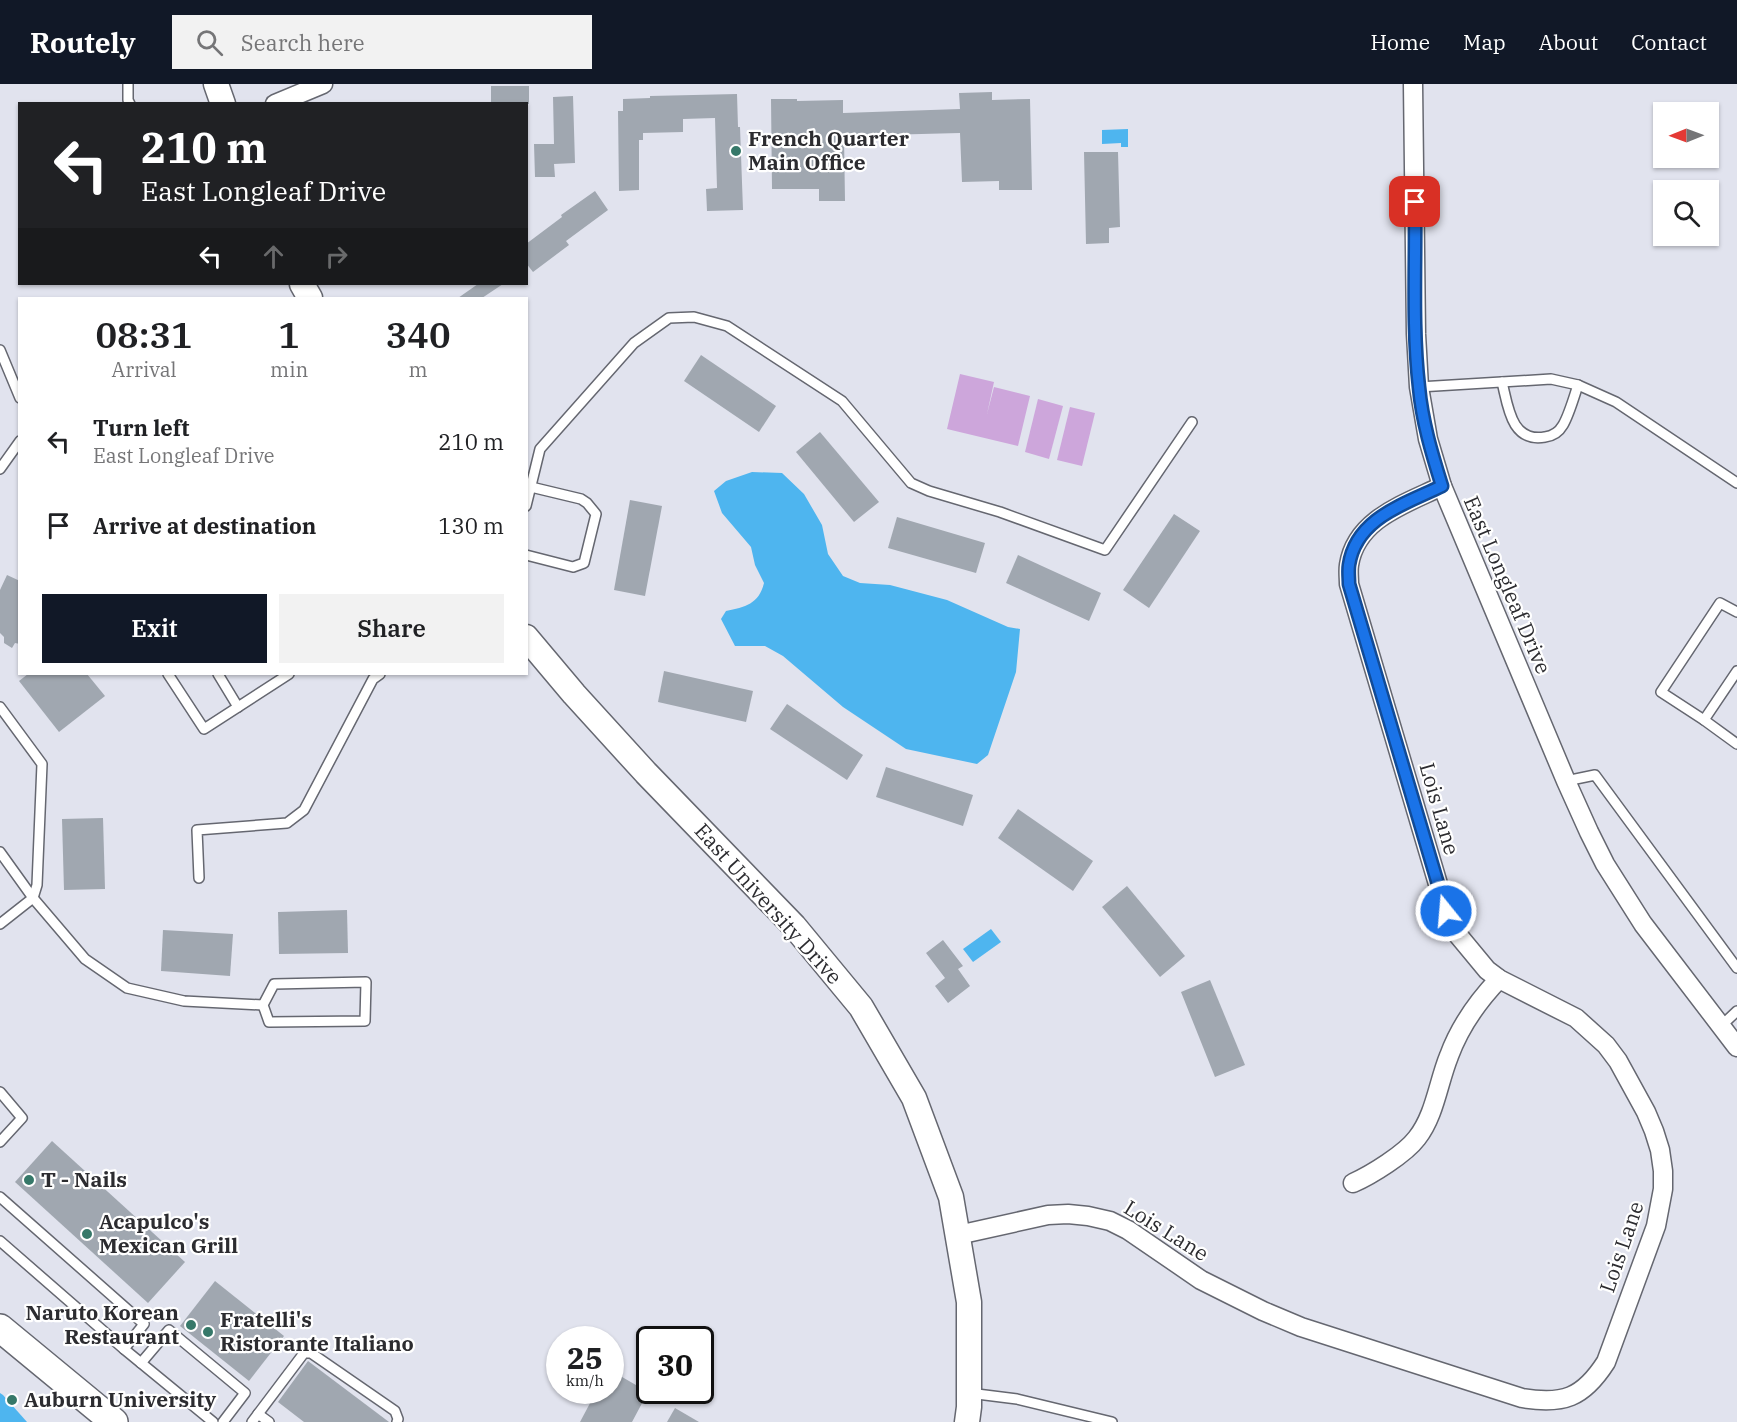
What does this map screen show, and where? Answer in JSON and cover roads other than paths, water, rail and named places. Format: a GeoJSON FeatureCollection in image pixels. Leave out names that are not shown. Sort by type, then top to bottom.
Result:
{"type":"FeatureCollection","features":[{"type":"Feature","properties":{"kind":"main road"},"geometry":{"type":"LineString","coordinates":[[216,84],[222,102]]}},
{"type":"Feature","properties":{"kind":"main road","name":"East University Drive"},"geometry":{"type":"LineString","coordinates":[[528,639],[573,694],[794,926],[861,1007],[914,1098],[951,1197],[969,1302],[967,1422]]}},
{"type":"Feature","properties":{"kind":"main road"},"geometry":{"type":"LineString","coordinates":[[0,1328],[114,1422]]}},
{"type":"Feature","properties":{"kind":"street"},"geometry":{"type":"LineString","coordinates":[[280,102],[323,84]]}},
{"type":"Feature","properties":{"kind":"street","name":"East Longleaf Drive"},"geometry":{"type":"LineString","coordinates":[[1413,84],[1416,334],[1419,387],[1428,439],[1442,486],[1589,832],[1623,894],[1643,924],[1737,1047]]}},
{"type":"Feature","properties":{"kind":"street","name":"Lois Lane"},"geometry":{"type":"LineString","coordinates":[[958,1235],[1048,1215],[1068,1214],[1110,1221],[1128,1230],[1201,1280],[1301,1327],[1522,1398],[1542,1401],[1562,1399],[1580,1392],[1595,1380],[1606,1362],[1656,1226],[1663,1189],[1660,1150],[1646,1112],[1618,1060],[1606,1045],[1576,1018],[1487,970],[1458,935],[1446,911],[1349,584],[1349,566],[1355,546],[1366,528],[1382,515],[1442,486]]}},
{"type":"Feature","properties":{"kind":"street"},"geometry":{"type":"LineString","coordinates":[[1353,1183],[1368,1176],[1417,1139],[1429,1115],[1448,1056],[1463,1024],[1487,991],[1500,979]]}},
{"type":"Feature","properties":{"kind":"lane"},"geometry":{"type":"LineString","coordinates":[[128,84],[128,102]]}},
{"type":"Feature","properties":{"kind":"lane"},"geometry":{"type":"LineString","coordinates":[[528,498],[540,448],[634,343],[669,318],[694,317],[727,326],[842,401],[911,483],[1104,550],[1192,422]]}},
{"type":"Feature","properties":{"kind":"lane"},"geometry":{"type":"LineString","coordinates":[[0,350],[18,393]]}},
{"type":"Feature","properties":{"kind":"lane"},"geometry":{"type":"LineString","coordinates":[[1419,387],[1551,379],[1578,385],[1617,402],[1737,483]]}},
{"type":"Feature","properties":{"kind":"lane"},"geometry":{"type":"LineString","coordinates":[[1502,382],[1515,427],[1526,435],[1538,439],[1553,436],[1563,426],[1578,385]]}},
{"type":"Feature","properties":{"kind":"lane"},"geometry":{"type":"LineString","coordinates":[[0,469],[18,444]]}},
{"type":"Feature","properties":{"kind":"lane"},"geometry":{"type":"LineString","coordinates":[[528,556],[573,567],[584,563],[596,514],[587,502],[581,499],[531,487]]}},
{"type":"Feature","properties":{"kind":"lane"},"geometry":{"type":"LineString","coordinates":[[1737,612],[1720,603],[1661,692],[1737,744]]}},
{"type":"Feature","properties":{"kind":"lane"},"geometry":{"type":"LineString","coordinates":[[1704,720],[1737,671]]}},
{"type":"Feature","properties":{"kind":"lane"},"geometry":{"type":"LineString","coordinates":[[169,675],[204,729],[287,675]]}},
{"type":"Feature","properties":{"kind":"lane"},"geometry":{"type":"LineString","coordinates":[[219,675],[238,707]]}},
{"type":"Feature","properties":{"kind":"lane"},"geometry":{"type":"LineString","coordinates":[[199,878],[197,830],[286,823],[304,810],[373,679],[379,675]]}},
{"type":"Feature","properties":{"kind":"lane"},"geometry":{"type":"LineString","coordinates":[[0,707],[42,764],[37,885],[33,898],[0,924]]}},
{"type":"Feature","properties":{"kind":"lane"},"geometry":{"type":"LineString","coordinates":[[1566,781],[1594,775],[1737,968]]}},
{"type":"Feature","properties":{"kind":"lane"},"geometry":{"type":"LineString","coordinates":[[0,852],[33,898],[85,958],[127,988],[184,1001],[262,1005]]}},
{"type":"Feature","properties":{"kind":"lane"},"geometry":{"type":"LineString","coordinates":[[366,982],[365,1021],[269,1022],[262,1005],[274,984],[366,982]]}},
{"type":"Feature","properties":{"kind":"lane"},"geometry":{"type":"LineString","coordinates":[[1721,1026],[1737,1011]]}},
{"type":"Feature","properties":{"kind":"lane"},"geometry":{"type":"LineString","coordinates":[[0,1142],[22,1118],[1,1097]]}},
{"type":"Feature","properties":{"kind":"lane"},"geometry":{"type":"LineString","coordinates":[[0,1197],[144,1324],[124,1349]]}},
{"type":"Feature","properties":{"kind":"lane"},"geometry":{"type":"LineString","coordinates":[[0,1240],[124,1349],[213,1422]]}},
{"type":"Feature","properties":{"kind":"lane"},"geometry":{"type":"LineString","coordinates":[[141,1363],[169,1330],[245,1393],[223,1422]]}},
{"type":"Feature","properties":{"kind":"lane"},"geometry":{"type":"LineString","coordinates":[[252,1422],[304,1353],[311,1353],[395,1412],[397,1422]]}},
{"type":"Feature","properties":{"kind":"lane"},"geometry":{"type":"LineString","coordinates":[[969,1393],[1062,1408],[1112,1422]]}},
{"type":"Feature","properties":{"kind":"lane"},"geometry":{"type":"LineString","coordinates":[[258,1414],[269,1422]]}},
{"type":"Feature","properties":{"kind":"water"},"geometry":{"type":"Polygon","coordinates":[[[1128,129],[1128,147],[1121,147],[1121,143],[1102,144],[1102,130],[1128,129]]]}},
{"type":"Feature","properties":{"kind":"water"},"geometry":{"type":"Polygon","coordinates":[[[752,472],[782,473],[804,494],[822,525],[828,554],[843,576],[860,583],[890,585],[947,600],[1008,627],[1020,629],[1016,672],[988,755],[977,764],[906,749],[843,707],[783,656],[765,646],[735,646],[721,619],[726,611],[745,606],[755,600],[764,583],[755,565],[751,547],[722,513],[714,491],[726,481],[752,472]]]}},
{"type":"Feature","properties":{"kind":"water"},"geometry":{"type":"Polygon","coordinates":[[[991,929],[1001,942],[973,962],[963,949],[991,929]]]}},
{"type":"Feature","properties":{"kind":"water"},"geometry":{"type":"Polygon","coordinates":[[[0,1393],[3,1395],[27,1422],[0,1422],[0,1393]]]}},
{"type":"Feature","properties":{"kind":"place","name":"French Quarter Main Office"},"geometry":{"type":"Point","coordinates":[736,151]}},
{"type":"Feature","properties":{"kind":"place","name":"T - Nails"},"geometry":{"type":"Point","coordinates":[29,1180]}},
{"type":"Feature","properties":{"kind":"place","name":"Acapulco's Mexican Grill"},"geometry":{"type":"Point","coordinates":[87,1234]}},
{"type":"Feature","properties":{"kind":"place","name":"Naruto Korean Restaurant"},"geometry":{"type":"Point","coordinates":[191,1325]}},
{"type":"Feature","properties":{"kind":"place","name":"Fratelli's Ristorante Italiano"},"geometry":{"type":"Point","coordinates":[208,1332]}},
{"type":"Feature","properties":{"kind":"place","name":"Auburn University"},"geometry":{"type":"Point","coordinates":[12,1400]}}]}
